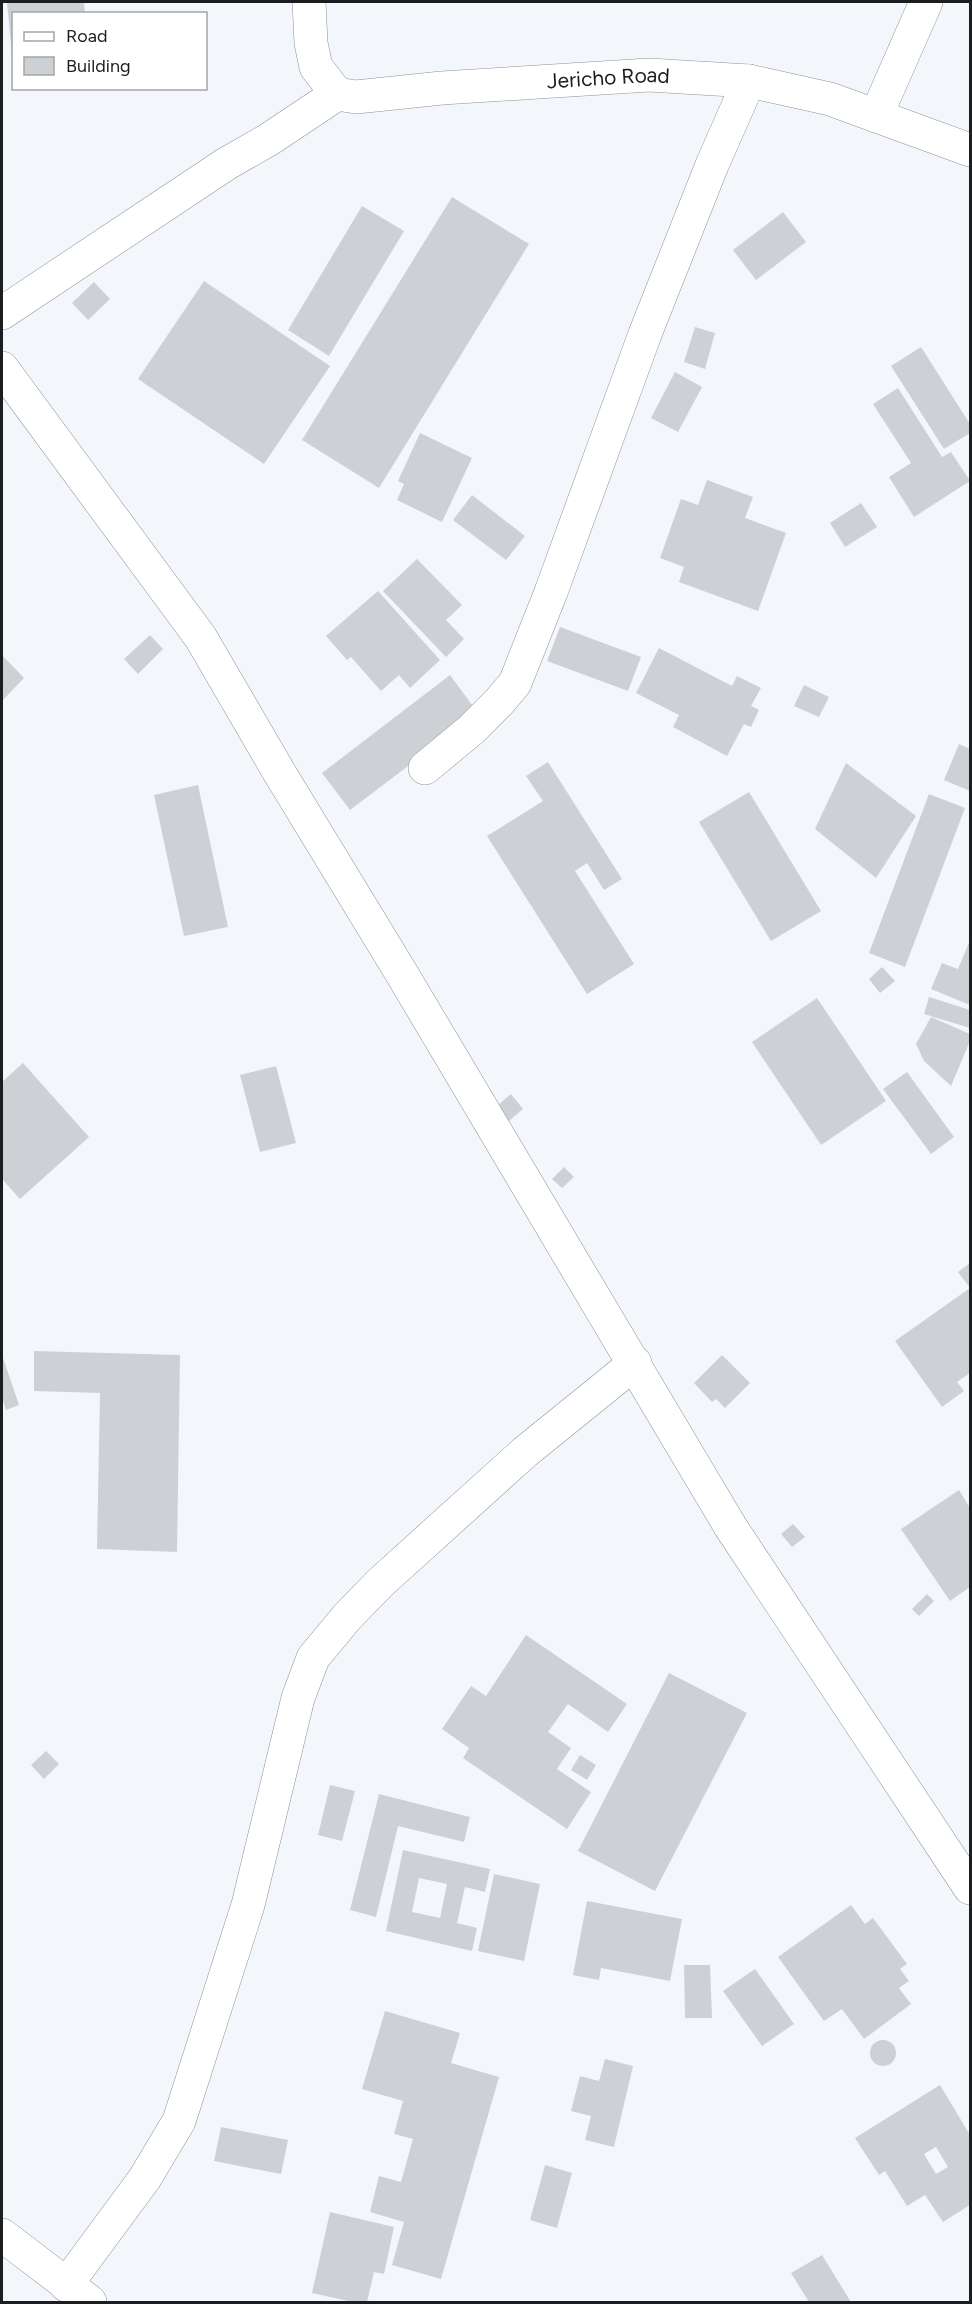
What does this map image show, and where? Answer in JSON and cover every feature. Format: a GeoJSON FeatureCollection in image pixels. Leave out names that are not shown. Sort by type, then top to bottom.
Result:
{"type":"FeatureCollection","features":[{"type":"Feature","properties":{"kind":"street"},"geometry":{"type":"LineString","coordinates":[[2,312],[226,164],[268,140],[337,94],[316,67],[311,43],[309,2]]}},
{"type":"Feature","properties":{"kind":"street"},"geometry":{"type":"LineString","coordinates":[[876,116],[926,2]]}},
{"type":"Feature","properties":{"kind":"street","name":"Jericho Road"},"geometry":{"type":"LineString","coordinates":[[337,94],[356,97],[442,88],[649,75],[749,81],[830,99],[970,150]]}},
{"type":"Feature","properties":{"kind":"street"},"geometry":{"type":"LineString","coordinates":[[425,768],[471,730],[515,683],[552,592],[645,334],[712,165],[749,81]]}},
{"type":"Feature","properties":{"kind":"street"},"geometry":{"type":"LineString","coordinates":[[2,368],[201,638],[730,1526],[970,1888]]}},
{"type":"Feature","properties":{"kind":"street"},"geometry":{"type":"LineString","coordinates":[[2,2235],[78,2294],[179,2121],[248,1905],[298,1698],[313,1658],[347,1617],[380,1583],[525,1452],[635,1364]]}},
{"type":"Feature","properties":{"kind":"building"},"geometry":{"type":"Polygon","coordinates":[[[7,2],[84,2],[85,12],[12,12],[12,55],[7,2]]]}},
{"type":"Feature","properties":{"kind":"building"},"geometry":{"type":"Polygon","coordinates":[[[452,197],[529,244],[379,488],[302,440],[452,197]]]}},
{"type":"Feature","properties":{"kind":"building"},"geometry":{"type":"Polygon","coordinates":[[[362,206],[404,231],[329,356],[288,330],[362,206]]]}},
{"type":"Feature","properties":{"kind":"building"},"geometry":{"type":"Polygon","coordinates":[[[783,212],[806,242],[756,280],[733,250],[783,212]]]}},
{"type":"Feature","properties":{"kind":"building"},"geometry":{"type":"Polygon","coordinates":[[[204,281],[330,366],[264,464],[138,379],[204,281]]]}},
{"type":"Feature","properties":{"kind":"building"},"geometry":{"type":"Polygon","coordinates":[[[94,282],[110,299],[88,320],[72,303],[94,282]]]}},
{"type":"Feature","properties":{"kind":"building"},"geometry":{"type":"Polygon","coordinates":[[[695,327],[715,333],[705,369],[684,362],[695,327]]]}},
{"type":"Feature","properties":{"kind":"building"},"geometry":{"type":"Polygon","coordinates":[[[921,347],[970,424],[970,433],[944,449],[891,366],[921,347]]]}},
{"type":"Feature","properties":{"kind":"building"},"geometry":{"type":"Polygon","coordinates":[[[675,372],[702,387],[678,432],[651,418],[675,372]]]}},
{"type":"Feature","properties":{"kind":"building"},"geometry":{"type":"Polygon","coordinates":[[[898,388],[942,457],[951,452],[970,481],[914,517],[889,477],[911,463],[873,404],[898,388]]]}},
{"type":"Feature","properties":{"kind":"building"},"geometry":{"type":"Polygon","coordinates":[[[420,433],[472,458],[442,522],[397,500],[404,484],[398,481],[420,433]]]}},
{"type":"Feature","properties":{"kind":"building"},"geometry":{"type":"Polygon","coordinates":[[[707,480],[753,497],[745,518],[786,533],[758,611],[679,582],[684,567],[660,558],[681,499],[698,505],[707,480]]]}},
{"type":"Feature","properties":{"kind":"building"},"geometry":{"type":"Polygon","coordinates":[[[472,495],[525,536],[506,560],[453,520],[472,495]]]}},
{"type":"Feature","properties":{"kind":"building"},"geometry":{"type":"Polygon","coordinates":[[[861,503],[877,527],[845,547],[830,523],[861,503]]]}},
{"type":"Feature","properties":{"kind":"building"},"geometry":{"type":"Polygon","coordinates":[[[417,559],[462,605],[446,620],[464,639],[446,657],[383,591],[417,559]]]}},
{"type":"Feature","properties":{"kind":"building"},"geometry":{"type":"Polygon","coordinates":[[[378,591],[440,660],[410,688],[399,675],[381,691],[351,657],[347,660],[326,636],[378,591]]]}},
{"type":"Feature","properties":{"kind":"building"},"geometry":{"type":"Polygon","coordinates":[[[560,627],[641,657],[628,691],[547,661],[560,627]]]}},
{"type":"Feature","properties":{"kind":"building"},"geometry":{"type":"Polygon","coordinates":[[[150,635],[163,649],[138,674],[124,659],[150,635]]]}},
{"type":"Feature","properties":{"kind":"building"},"geometry":{"type":"Polygon","coordinates":[[[659,648],[732,686],[737,676],[761,688],[751,706],[759,710],[751,727],[744,724],[727,756],[673,727],[679,715],[636,693],[659,648]]]}},
{"type":"Feature","properties":{"kind":"building"},"geometry":{"type":"Polygon","coordinates":[[[2,655],[24,678],[2,701],[2,655]]]}},
{"type":"Feature","properties":{"kind":"building"},"geometry":{"type":"Polygon","coordinates":[[[450,675],[478,713],[350,810],[322,773],[450,675]]]}},
{"type":"Feature","properties":{"kind":"building"},"geometry":{"type":"Polygon","coordinates":[[[804,685],[829,697],[819,717],[794,706],[804,685]]]}},
{"type":"Feature","properties":{"kind":"building"},"geometry":{"type":"Polygon","coordinates":[[[959,744],[970,749],[970,791],[944,780],[959,744]]]}},
{"type":"Feature","properties":{"kind":"building"},"geometry":{"type":"Polygon","coordinates":[[[548,762],[622,879],[604,890],[587,863],[575,871],[634,964],[587,994],[487,836],[543,801],[526,776],[548,762]]]}},
{"type":"Feature","properties":{"kind":"building"},"geometry":{"type":"Polygon","coordinates":[[[846,763],[916,816],[876,878],[815,829],[846,763]]]}},
{"type":"Feature","properties":{"kind":"building"},"geometry":{"type":"Polygon","coordinates":[[[198,785],[228,927],[184,936],[154,795],[198,785]]]}},
{"type":"Feature","properties":{"kind":"building"},"geometry":{"type":"Polygon","coordinates":[[[749,792],[821,911],[771,941],[699,822],[749,792]]]}},
{"type":"Feature","properties":{"kind":"building"},"geometry":{"type":"Polygon","coordinates":[[[929,794],[965,808],[905,967],[869,953],[929,794]]]}},
{"type":"Feature","properties":{"kind":"building"},"geometry":{"type":"Polygon","coordinates":[[[970,940],[970,1005],[931,989],[942,963],[958,969],[970,940]]]}},
{"type":"Feature","properties":{"kind":"building"},"geometry":{"type":"Polygon","coordinates":[[[882,967],[895,981],[880,993],[869,979],[882,967]]]}},
{"type":"Feature","properties":{"kind":"building"},"geometry":{"type":"Polygon","coordinates":[[[929,997],[970,1010],[970,1028],[924,1014],[929,997]]]}},
{"type":"Feature","properties":{"kind":"building"},"geometry":{"type":"Polygon","coordinates":[[[817,998],[886,1101],[821,1145],[752,1042],[817,998]]]}},
{"type":"Feature","properties":{"kind":"building"},"geometry":{"type":"Polygon","coordinates":[[[931,1017],[970,1034],[970,1041],[951,1086],[924,1061],[916,1044],[931,1017]]]}},
{"type":"Feature","properties":{"kind":"building"},"geometry":{"type":"Polygon","coordinates":[[[23,1063],[89,1137],[20,1199],[2,1179],[2,1082],[23,1063]]]}},
{"type":"Feature","properties":{"kind":"building"},"geometry":{"type":"Polygon","coordinates":[[[276,1066],[296,1143],[260,1152],[240,1075],[276,1066]]]}},
{"type":"Feature","properties":{"kind":"building"},"geometry":{"type":"Polygon","coordinates":[[[907,1072],[954,1137],[931,1154],[883,1089],[907,1072]]]}},
{"type":"Feature","properties":{"kind":"building"},"geometry":{"type":"Polygon","coordinates":[[[511,1094],[523,1109],[509,1121],[497,1106],[511,1094]]]}},
{"type":"Feature","properties":{"kind":"building"},"geometry":{"type":"Polygon","coordinates":[[[564,1167],[574,1177],[562,1188],[552,1179],[564,1167]]]}},
{"type":"Feature","properties":{"kind":"building"},"geometry":{"type":"Polygon","coordinates":[[[970,1263],[970,1288],[958,1272],[970,1263]]]}},
{"type":"Feature","properties":{"kind":"building"},"geometry":{"type":"Polygon","coordinates":[[[970,1288],[970,1373],[957,1382],[964,1391],[942,1407],[895,1341],[970,1288]]]}},
{"type":"Feature","properties":{"kind":"building"},"geometry":{"type":"Polygon","coordinates":[[[34,1351],[180,1355],[177,1552],[97,1549],[100,1393],[34,1391],[34,1351]]]}},
{"type":"Feature","properties":{"kind":"building"},"geometry":{"type":"Polygon","coordinates":[[[2,1355],[19,1405],[6,1410],[2,1397],[2,1355]]]}},
{"type":"Feature","properties":{"kind":"building"},"geometry":{"type":"Polygon","coordinates":[[[722,1355],[750,1383],[725,1408],[716,1399],[712,1402],[694,1383],[722,1355]]]}},
{"type":"Feature","properties":{"kind":"building"},"geometry":{"type":"Polygon","coordinates":[[[959,1490],[970,1508],[970,1587],[950,1601],[901,1529],[959,1490]]]}},
{"type":"Feature","properties":{"kind":"building"},"geometry":{"type":"Polygon","coordinates":[[[793,1524],[805,1537],[792,1547],[781,1534],[793,1524]]]}},
{"type":"Feature","properties":{"kind":"building"},"geometry":{"type":"Polygon","coordinates":[[[927,1594],[934,1601],[919,1616],[912,1609],[927,1594]]]}},
{"type":"Feature","properties":{"kind":"building"},"geometry":{"type":"Polygon","coordinates":[[[526,1635],[627,1704],[608,1732],[568,1704],[548,1732],[571,1748],[557,1769],[591,1792],[567,1829],[463,1758],[469,1748],[442,1729],[471,1686],[486,1696],[526,1635]]]}},
{"type":"Feature","properties":{"kind":"building"},"geometry":{"type":"Polygon","coordinates":[[[669,1673],[747,1713],[655,1891],[578,1851],[669,1673]]]}},
{"type":"Feature","properties":{"kind":"building"},"geometry":{"type":"Polygon","coordinates":[[[46,1751],[59,1764],[44,1779],[31,1765],[46,1751]]]}},
{"type":"Feature","properties":{"kind":"building"},"geometry":{"type":"Polygon","coordinates":[[[580,1755],[596,1765],[587,1780],[571,1770],[580,1755]]]}},
{"type":"Feature","properties":{"kind":"building"},"geometry":{"type":"Polygon","coordinates":[[[330,1785],[355,1791],[342,1841],[318,1835],[330,1785]]]}},
{"type":"Feature","properties":{"kind":"building"},"geometry":{"type":"Polygon","coordinates":[[[379,1794],[470,1817],[464,1842],[398,1826],[376,1917],[350,1910],[379,1794]]]}},
{"type":"Feature","properties":{"kind":"building"},"geometry":{"type":"Polygon","coordinates":[[[403,1850],[490,1869],[485,1892],[465,1887],[457,1923],[477,1928],[472,1951],[386,1931],[403,1850]],[[419,1878],[412,1912],[440,1918],[447,1884],[419,1878]]]}},
{"type":"Feature","properties":{"kind":"building"},"geometry":{"type":"Polygon","coordinates":[[[494,1874],[540,1884],[524,1961],[478,1951],[494,1874]]]}},
{"type":"Feature","properties":{"kind":"building"},"geometry":{"type":"Polygon","coordinates":[[[587,1901],[682,1919],[670,1981],[601,1968],[599,1980],[573,1975],[587,1901]]]}},
{"type":"Feature","properties":{"kind":"building"},"geometry":{"type":"Polygon","coordinates":[[[851,1905],[865,1924],[873,1918],[907,1964],[900,1969],[909,1981],[899,1988],[911,2004],[864,2039],[842,2009],[824,2021],[778,1957],[851,1905]]]}},
{"type":"Feature","properties":{"kind":"building"},"geometry":{"type":"Polygon","coordinates":[[[684,1965],[710,1965],[712,2018],[685,2018],[684,1965]]]}},
{"type":"Feature","properties":{"kind":"building"},"geometry":{"type":"Polygon","coordinates":[[[755,1969],[794,2024],[762,2046],[723,1991],[755,1969]]]}},
{"type":"Feature","properties":{"kind":"building"},"geometry":{"type":"Polygon","coordinates":[[[385,2011],[460,2033],[451,2063],[499,2077],[441,2279],[392,2265],[404,2222],[370,2212],[379,2176],[401,2182],[413,2139],[394,2134],[403,2101],[362,2089],[385,2011]]]}},
{"type":"Feature","properties":{"kind":"building"},"geometry":{"type":"Polygon","coordinates":[[[883,2040],[892,2044],[896,2053],[892,2062],[883,2066],[874,2062],[870,2053],[874,2044],[883,2040]]]}},
{"type":"Feature","properties":{"kind":"building"},"geometry":{"type":"Polygon","coordinates":[[[605,2059],[633,2066],[614,2147],[585,2140],[591,2116],[571,2111],[580,2076],[599,2081],[605,2059]]]}},
{"type":"Feature","properties":{"kind":"building"},"geometry":{"type":"Polygon","coordinates":[[[940,2085],[970,2135],[970,2205],[943,2222],[925,2195],[907,2206],[885,2171],[879,2175],[855,2138],[940,2085]],[[936,2147],[924,2154],[936,2174],[948,2167],[936,2147]]]}},
{"type":"Feature","properties":{"kind":"building"},"geometry":{"type":"Polygon","coordinates":[[[221,2127],[288,2140],[281,2174],[214,2161],[221,2127]]]}},
{"type":"Feature","properties":{"kind":"building"},"geometry":{"type":"Polygon","coordinates":[[[545,2165],[572,2173],[557,2228],[530,2220],[545,2165]]]}},
{"type":"Feature","properties":{"kind":"building"},"geometry":{"type":"Polygon","coordinates":[[[330,2212],[394,2227],[384,2274],[374,2272],[367,2302],[353,2302],[312,2293],[330,2212]]]}},
{"type":"Feature","properties":{"kind":"building"},"geometry":{"type":"Polygon","coordinates":[[[822,2255],[851,2302],[809,2302],[791,2273],[822,2255]]]}}]}
